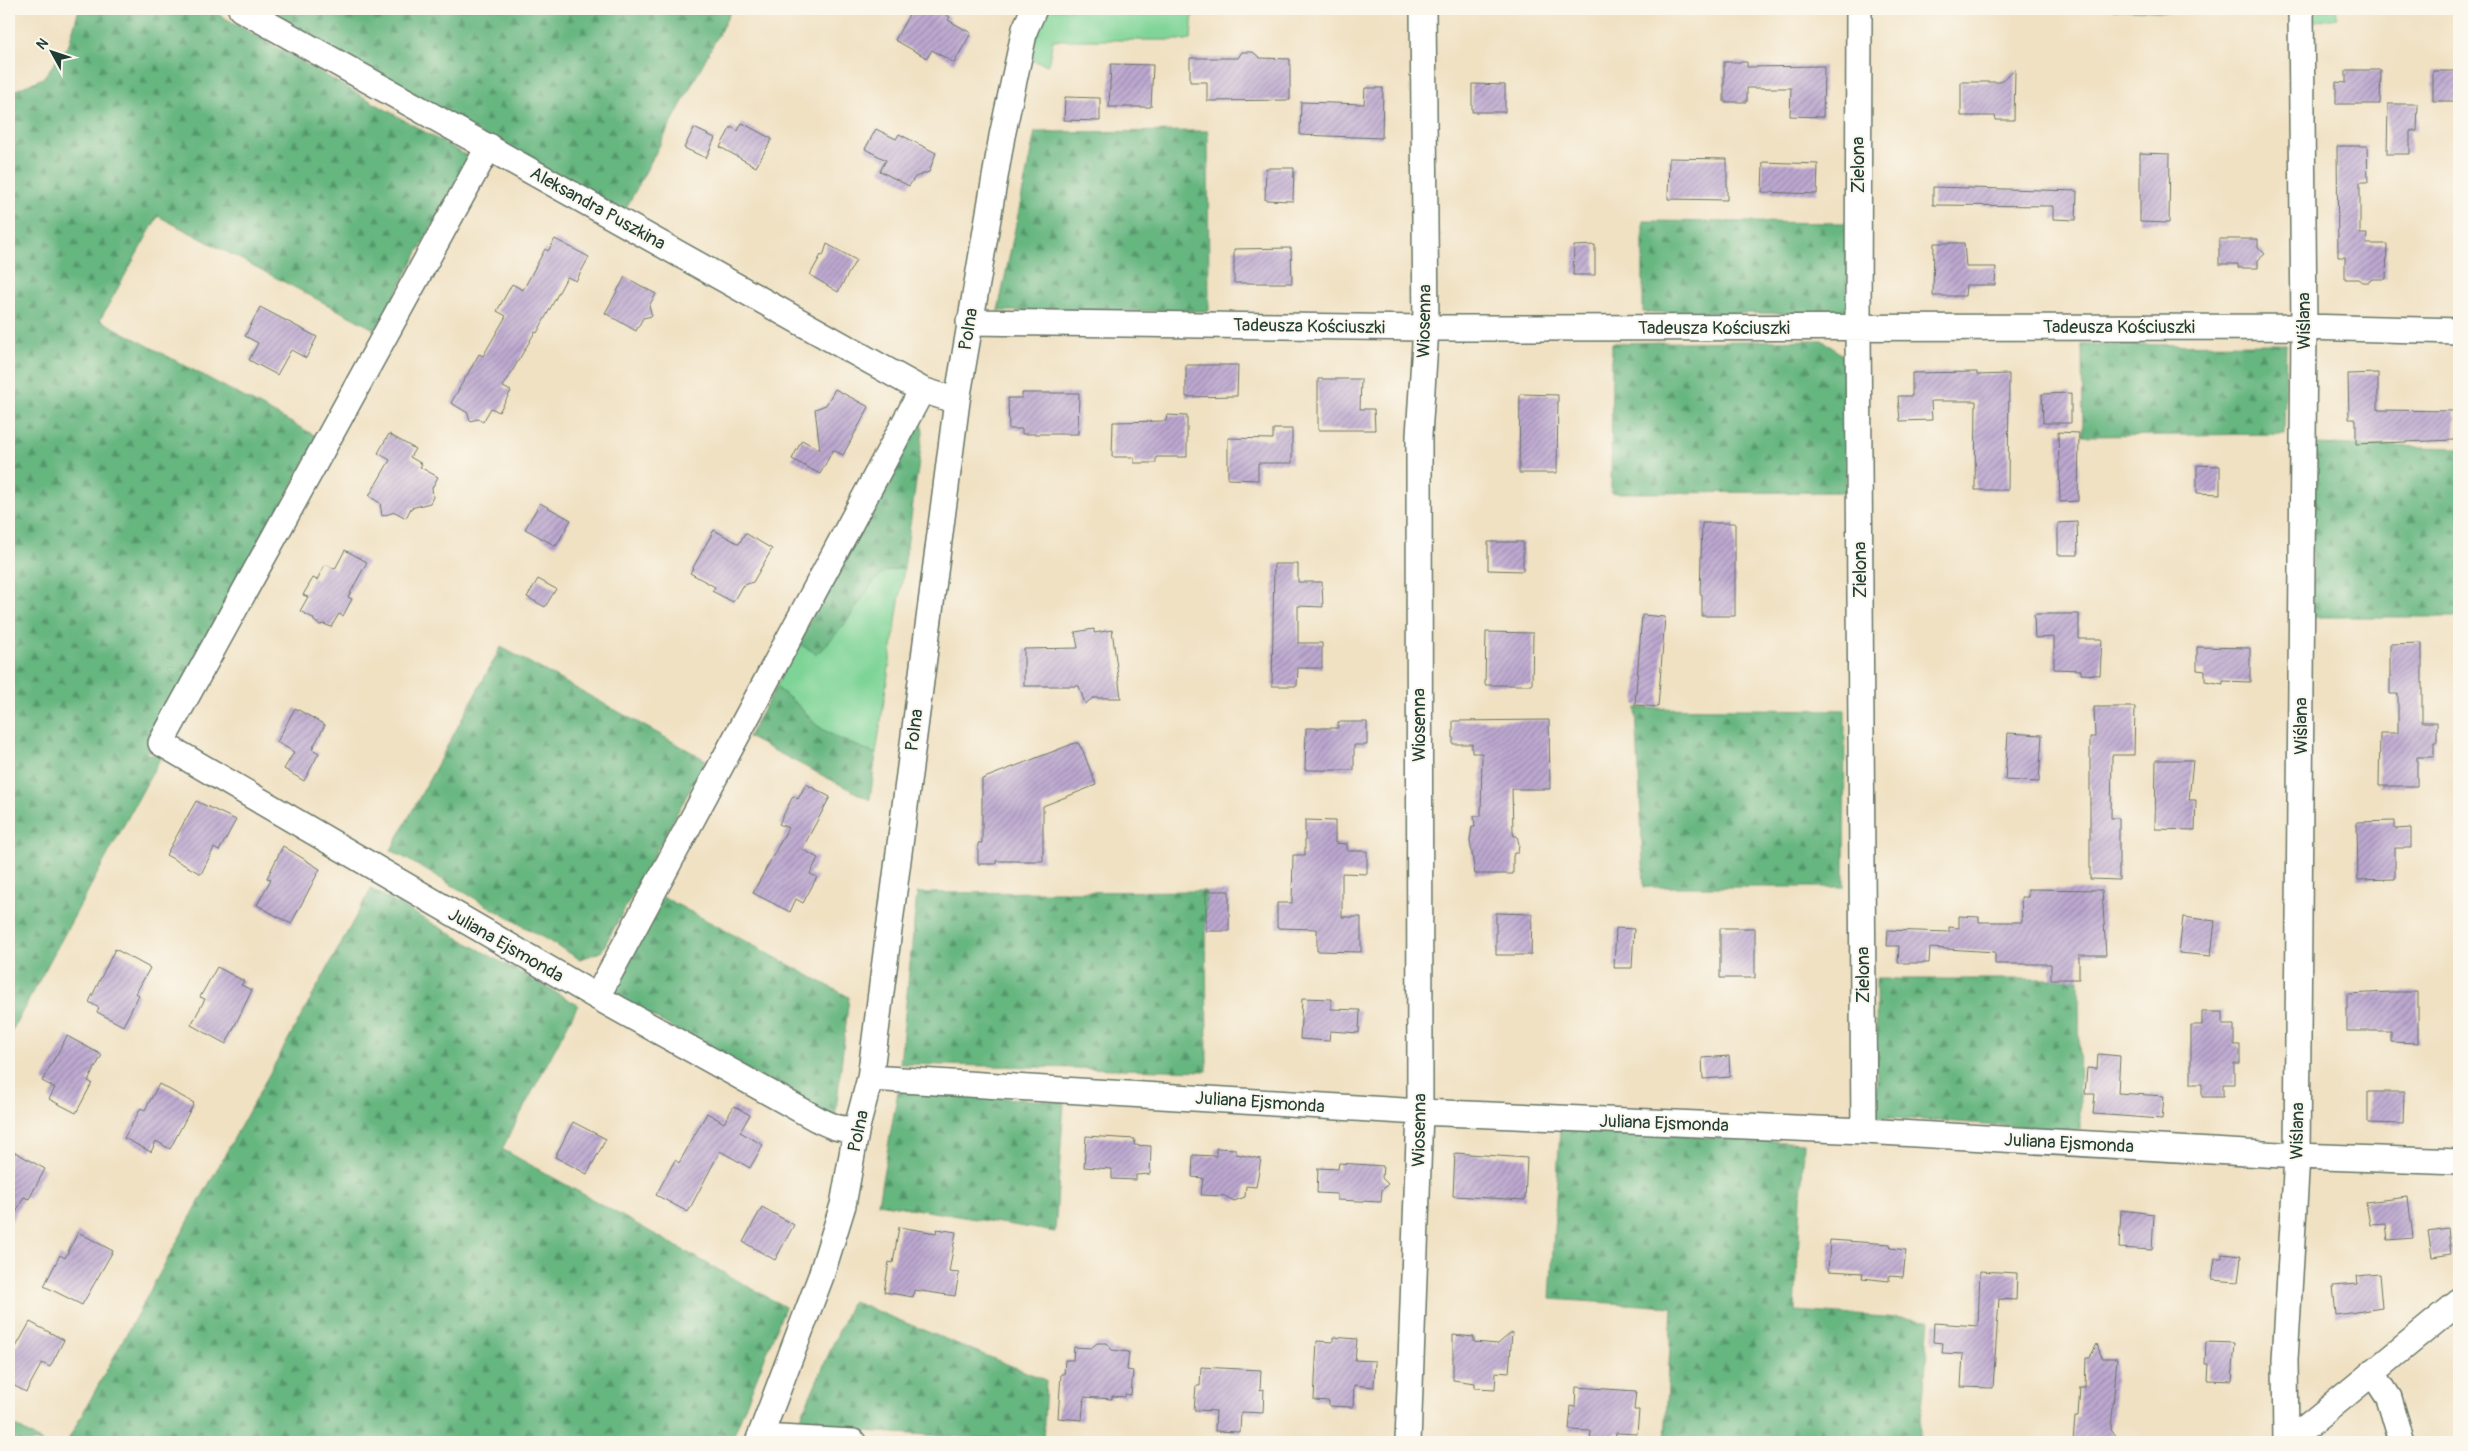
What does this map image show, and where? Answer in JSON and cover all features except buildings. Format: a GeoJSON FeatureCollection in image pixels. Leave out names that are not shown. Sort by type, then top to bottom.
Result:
{"type":"FeatureCollection","features":[{"type":"Feature","properties":{"kind":"street","name":"Aleksandra Puszkina"},"geometry":{"type":"LineString","coordinates":[[241,9],[489,146],[922,390],[957,400]]}},
{"type":"Feature","properties":{"kind":"street","name":"Polna"},"geometry":{"type":"LineString","coordinates":[[759,1439],[821,1276],[843,1206],[857,1127],[870,1078],[957,400],[1002,136],[1025,29],[1034,9]]}},
{"type":"Feature","properties":{"kind":"street","name":"Wiosenna"},"geometry":{"type":"LineString","coordinates":[[1408,1442],[1420,1112],[1419,435],[1426,328],[1423,9]]}},
{"type":"Feature","properties":{"kind":"street","name":"Zielona"},"geometry":{"type":"LineString","coordinates":[[1859,9],[1858,328],[1864,1131]]}},
{"type":"Feature","properties":{"kind":"street","name":"Wiślana"},"geometry":{"type":"LineString","coordinates":[[2287,1442],[2285,1360],[2297,1156],[2304,327],[2301,9]]}},
{"type":"Feature","properties":{"kind":"street","name":"Juliana Ejsmonda"},"geometry":{"type":"LineString","coordinates":[[489,146],[161,743],[597,997],[817,1119],[838,1129],[847,1130],[857,1127]]}},
{"type":"Feature","properties":{"kind":"street","name":"Tadeusza Kościuszki"},"geometry":{"type":"LineString","coordinates":[[969,322],[1426,328],[2304,327],[2459,330]]}},
{"type":"Feature","properties":{"kind":"street"},"geometry":{"type":"LineString","coordinates":[[597,997],[922,390]]}},
{"type":"Feature","properties":{"kind":"street","name":"Juliana Ejsmonda"},"geometry":{"type":"LineString","coordinates":[[870,1078],[1420,1112],[1864,1131],[2297,1156],[2459,1162]]}},
{"type":"Feature","properties":{"kind":"street"},"geometry":{"type":"LineString","coordinates":[[2287,1442],[2459,1302]]}},
{"type":"Feature","properties":{"kind":"street"},"geometry":{"type":"LineString","coordinates":[[2372,1372],[2390,1398],[2402,1442]]}},
{"type":"Feature","properties":{"kind":"street"},"geometry":{"type":"LineString","coordinates":[[759,1439],[853,1442]]}},
{"type":"Feature","properties":{"kind":"green space"},"geometry":{"type":"Polygon","coordinates":[[[79,9],[209,9],[469,157],[376,330],[158,216],[100,320],[318,437],[147,754],[162,755],[9,1036],[9,93],[43,78],[69,44],[79,9]]]}},
{"type":"Feature","properties":{"kind":"green space"},"geometry":{"type":"Polygon","coordinates":[[[259,9],[732,9],[623,214],[259,9]]]}},
{"type":"Feature","properties":{"kind":"green space"},"geometry":{"type":"Polygon","coordinates":[[[1046,9],[1193,9],[1191,40],[1053,40],[1048,65],[1031,60],[1035,40],[1046,9]]]}},
{"type":"Feature","properties":{"kind":"green space"},"geometry":{"type":"Polygon","coordinates":[[[2112,9],[2257,9],[2255,15],[2112,9]]]}},
{"type":"Feature","properties":{"kind":"green space"},"geometry":{"type":"Polygon","coordinates":[[[2320,9],[2336,9],[2338,18],[2309,22],[2314,13],[2320,9]]]}},
{"type":"Feature","properties":{"kind":"green space"},"geometry":{"type":"Polygon","coordinates":[[[1208,131],[1209,311],[998,311],[1035,132],[1208,131]]]}},
{"type":"Feature","properties":{"kind":"green space"},"geometry":{"type":"Polygon","coordinates":[[[1643,221],[1848,223],[1847,314],[1643,312],[1643,221]]]}},
{"type":"Feature","properties":{"kind":"green space"},"geometry":{"type":"Polygon","coordinates":[[[1822,340],[1846,358],[1846,492],[1611,493],[1612,343],[1822,340]]]}},
{"type":"Feature","properties":{"kind":"green space"},"geometry":{"type":"Polygon","coordinates":[[[2286,344],[2284,434],[2083,436],[2082,345],[2286,344]]]}},
{"type":"Feature","properties":{"kind":"green space"},"geometry":{"type":"Polygon","coordinates":[[[921,421],[923,432],[904,568],[885,571],[872,584],[841,629],[817,654],[798,643],[921,421]]]}},
{"type":"Feature","properties":{"kind":"green space"},"geometry":{"type":"Polygon","coordinates":[[[2314,444],[2459,448],[2459,617],[2312,617],[2314,444]]]}},
{"type":"Feature","properties":{"kind":"green space"},"geometry":{"type":"Polygon","coordinates":[[[904,568],[876,754],[837,738],[816,725],[799,706],[776,687],[798,643],[841,629],[872,584],[885,571],[904,568]]]}},
{"type":"Feature","properties":{"kind":"green space"},"geometry":{"type":"Polygon","coordinates":[[[501,647],[706,760],[601,952],[580,959],[391,850],[501,647]]]}},
{"type":"Feature","properties":{"kind":"green space"},"geometry":{"type":"Polygon","coordinates":[[[776,687],[799,706],[816,725],[837,738],[876,754],[870,800],[748,737],[776,687]]]}},
{"type":"Feature","properties":{"kind":"green space"},"geometry":{"type":"Polygon","coordinates":[[[1636,708],[1845,710],[1844,887],[1644,887],[1636,708]]]}},
{"type":"Feature","properties":{"kind":"green space"},"geometry":{"type":"Polygon","coordinates":[[[371,889],[578,1005],[502,1149],[785,1307],[731,1442],[67,1442],[371,889]]]}},
{"type":"Feature","properties":{"kind":"green space"},"geometry":{"type":"Polygon","coordinates":[[[1206,891],[1207,1071],[900,1064],[917,893],[1206,891]]]}},
{"type":"Feature","properties":{"kind":"green space"},"geometry":{"type":"Polygon","coordinates":[[[663,897],[849,997],[835,1119],[609,992],[663,897]]]}},
{"type":"Feature","properties":{"kind":"green space"},"geometry":{"type":"Polygon","coordinates":[[[1876,979],[2079,979],[2080,1130],[1877,1117],[1876,979]]]}},
{"type":"Feature","properties":{"kind":"green space"},"geometry":{"type":"Polygon","coordinates":[[[898,1091],[1064,1102],[1055,1232],[878,1203],[898,1091]]]}},
{"type":"Feature","properties":{"kind":"green space"},"geometry":{"type":"Polygon","coordinates":[[[1560,1129],[1804,1143],[1795,1311],[1930,1320],[1919,1442],[1665,1442],[1672,1307],[1550,1299],[1560,1129]]]}},
{"type":"Feature","properties":{"kind":"green space"},"geometry":{"type":"Polygon","coordinates":[[[852,1301],[1046,1380],[1043,1442],[812,1428],[801,1417],[852,1301]]]}},
{"type":"Feature","properties":{"kind":"green space"},"geometry":{"type":"Polygon","coordinates":[[[9,1422],[42,1442],[9,1442],[9,1422]]]}}]}
